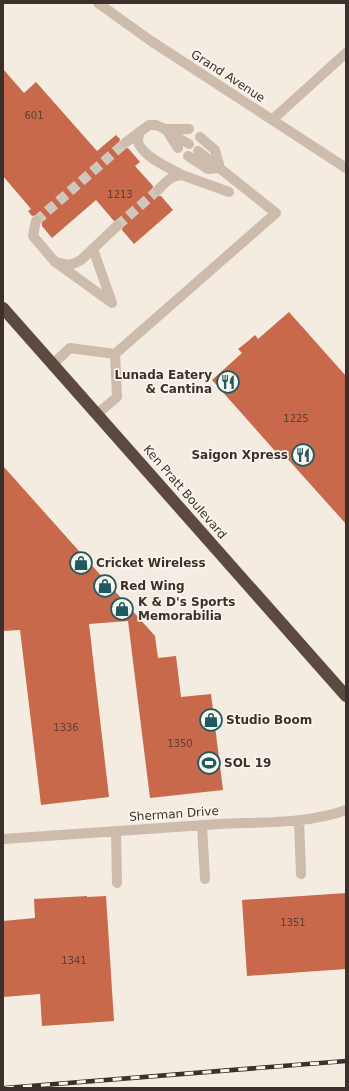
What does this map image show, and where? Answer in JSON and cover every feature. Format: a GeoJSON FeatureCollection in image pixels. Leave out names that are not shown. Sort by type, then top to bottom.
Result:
{"type":"FeatureCollection","features":[{"type":"Feature","properties":{"kind":"highway","name":"Ken Pratt Boulevard"},"geometry":{"type":"LineString","coordinates":[[3,308],[346,696]]}},
{"type":"Feature","properties":{"kind":"street","name":"Grand Avenue"},"geometry":{"type":"LineString","coordinates":[[98,3],[152,41],[346,168]]}},
{"type":"Feature","properties":{"kind":"street"},"geometry":{"type":"LineString","coordinates":[[272,120],[346,53]]}},
{"type":"Feature","properties":{"kind":"street"},"geometry":{"type":"LineString","coordinates":[[125,143],[148,125],[156,125],[189,144]]}},
{"type":"Feature","properties":{"kind":"street"},"geometry":{"type":"LineString","coordinates":[[165,129],[189,130]]}},
{"type":"Feature","properties":{"kind":"street"},"geometry":{"type":"LineString","coordinates":[[165,129],[178,148]]}},
{"type":"Feature","properties":{"kind":"street"},"geometry":{"type":"LineString","coordinates":[[139,132],[138,141],[143,151],[150,156],[182,175],[229,192]]}},
{"type":"Feature","properties":{"kind":"street"},"geometry":{"type":"LineString","coordinates":[[200,137],[215,150],[220,168]]}},
{"type":"Feature","properties":{"kind":"street"},"geometry":{"type":"LineString","coordinates":[[53,364],[70,348],[115,354],[276,213],[198,150]]}},
{"type":"Feature","properties":{"kind":"street"},"geometry":{"type":"LineString","coordinates":[[188,156],[208,169],[220,168]]}},
{"type":"Feature","properties":{"kind":"street"},"geometry":{"type":"LineString","coordinates":[[158,190],[169,179],[182,175]]}},
{"type":"Feature","properties":{"kind":"street"},"geometry":{"type":"LineString","coordinates":[[36,221],[33,236],[55,262],[112,303],[92,250]]}},
{"type":"Feature","properties":{"kind":"street"},"geometry":{"type":"LineString","coordinates":[[55,262],[69,264],[81,260],[117,226]]}},
{"type":"Feature","properties":{"kind":"street"},"geometry":{"type":"LineString","coordinates":[[97,414],[117,397],[115,354]]}},
{"type":"Feature","properties":{"kind":"street","name":"Sherman Drive"},"geometry":{"type":"LineString","coordinates":[[3,839],[202,825],[299,820],[323,817],[346,810]]}},
{"type":"Feature","properties":{"kind":"street"},"geometry":{"type":"LineString","coordinates":[[299,820],[302,874]]}},
{"type":"Feature","properties":{"kind":"street"},"geometry":{"type":"LineString","coordinates":[[202,825],[205,879]]}},
{"type":"Feature","properties":{"kind":"street"},"geometry":{"type":"LineString","coordinates":[[116,832],[117,884]]}},
{"type":"Feature","properties":{"kind":"building"},"geometry":{"type":"Polygon","coordinates":[[[3,69],[24,93],[36,82],[97,151],[116,135],[120,139],[120,147],[123,149],[128,148],[140,162],[135,166],[153,186],[153,194],[161,196],[173,210],[134,244],[122,230],[122,222],[118,220],[114,221],[96,200],[52,238],[42,226],[41,216],[32,216],[28,211],[31,209],[3,176],[3,69]]]}},
{"type":"Feature","properties":{"kind":"building"},"geometry":{"type":"Polygon","coordinates":[[[289,312],[346,376],[346,524],[286,457],[283,460],[212,380],[242,353],[238,349],[255,335],[258,339],[289,312]]]}},
{"type":"Feature","properties":{"kind":"building"},"geometry":{"type":"Polygon","coordinates":[[[3,466],[155,636],[158,658],[176,656],[181,697],[211,694],[223,790],[150,798],[128,621],[89,624],[109,797],[41,805],[20,630],[3,631],[3,466]]]}},
{"type":"Feature","properties":{"kind":"building"},"geometry":{"type":"Polygon","coordinates":[[[346,893],[346,969],[247,976],[242,900],[346,893]]]}},
{"type":"Feature","properties":{"kind":"building"},"geometry":{"type":"Polygon","coordinates":[[[106,896],[114,1021],[42,1026],[40,994],[3,997],[3,921],[35,918],[34,899],[106,896]]]}},
{"type":"Feature","properties":{"kind":"tunnel"},"geometry":{"type":"LineString","coordinates":[[36,221],[125,143]]}},
{"type":"Feature","properties":{"kind":"tunnel"},"geometry":{"type":"LineString","coordinates":[[117,226],[158,190]]}},
{"type":"Feature","properties":{"kind":"railway"},"geometry":{"type":"LineString","coordinates":[[5,1088],[346,1061]]}},
{"type":"Feature","properties":{"kind":"place","name":"Lunada Eatery & Cantina"},"geometry":{"type":"Point","coordinates":[228,382]}},
{"type":"Feature","properties":{"kind":"place","name":"Saigon Xpress"},"geometry":{"type":"Point","coordinates":[303,455]}},
{"type":"Feature","properties":{"kind":"place","name":"Cricket Wireless"},"geometry":{"type":"Point","coordinates":[81,563]}},
{"type":"Feature","properties":{"kind":"place","name":"Red Wing"},"geometry":{"type":"Point","coordinates":[105,586]}},
{"type":"Feature","properties":{"kind":"place","name":"K & D's Sports Memorabilia"},"geometry":{"type":"Point","coordinates":[122,609]}},
{"type":"Feature","properties":{"kind":"place","name":"Studio Boom"},"geometry":{"type":"Point","coordinates":[211,720]}},
{"type":"Feature","properties":{"kind":"place","name":"SOL 19"},"geometry":{"type":"Point","coordinates":[209,763]}}]}
